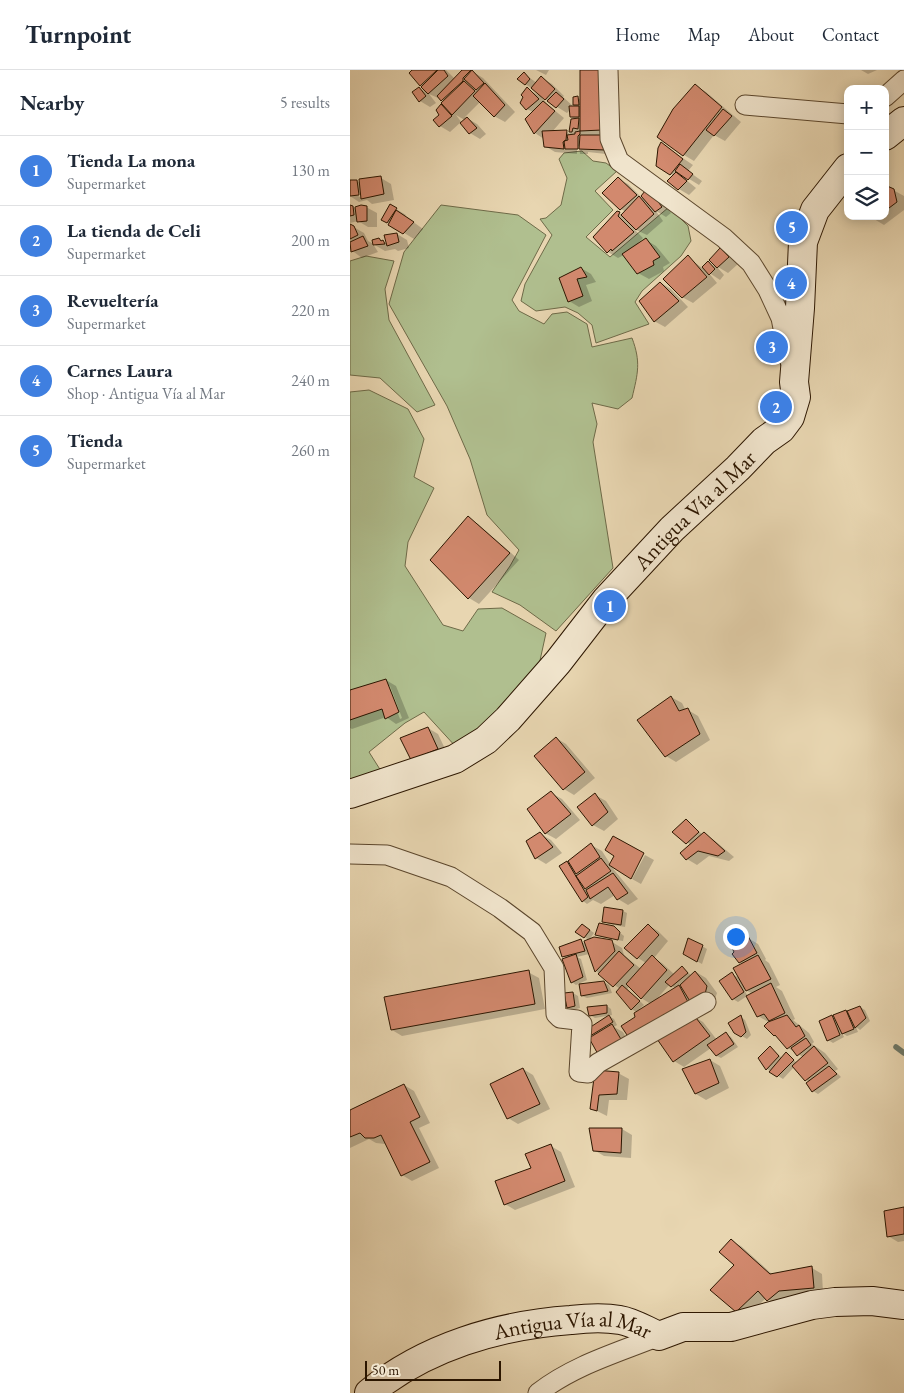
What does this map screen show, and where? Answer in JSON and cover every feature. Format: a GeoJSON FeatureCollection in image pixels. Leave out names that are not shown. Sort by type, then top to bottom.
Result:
{"type":"FeatureCollection","features":[{"type":"Feature","properties":{"kind":"main road"},"geometry":{"type":"LineString","coordinates":[[889,133],[904,121]]}},
{"type":"Feature","properties":{"kind":"main road","name":"Antigua Vía al Mar"},"geometry":{"type":"LineString","coordinates":[[350,794],[455,759],[486,740],[508,719],[558,662],[606,600],[672,529],[738,468],[764,441],[781,429],[790,417],[796,398],[794,382],[803,242],[815,210],[844,173]]}},
{"type":"Feature","properties":{"kind":"main road","name":"Antigua Vía al Mar"},"geometry":{"type":"LineString","coordinates":[[369,1393],[405,1368],[440,1350],[490,1333],[543,1322],[596,1318],[621,1320],[659,1336],[683,1327],[731,1327],[812,1305],[835,1302],[872,1301],[904,1305]]}},
{"type":"Feature","properties":{"kind":"street"},"geometry":{"type":"LineString","coordinates":[[608,70],[610,138],[619,161],[724,238],[751,264],[768,290],[781,318],[794,382]]}},
{"type":"Feature","properties":{"kind":"street"},"geometry":{"type":"LineString","coordinates":[[889,93],[904,80]]}},
{"type":"Feature","properties":{"kind":"street"},"geometry":{"type":"LineString","coordinates":[[745,105],[844,114]]}},
{"type":"Feature","properties":{"kind":"street"},"geometry":{"type":"LineString","coordinates":[[350,854],[387,855],[451,877],[532,932],[554,968],[556,1014],[560,1018],[577,1020],[582,1024],[579,1072],[588,1073],[598,1063],[706,1002]]}},
{"type":"Feature","properties":{"kind":"street"},"geometry":{"type":"LineString","coordinates":[[538,1393],[552,1382],[590,1362],[659,1336]]}},
{"type":"Feature","properties":{"kind":"green space"},"geometry":{"type":"Polygon","coordinates":[[[582,151],[593,161],[606,163],[617,171],[595,191],[613,210],[586,237],[610,257],[669,207],[688,226],[691,241],[681,256],[642,291],[635,302],[649,324],[596,343],[592,325],[578,313],[565,307],[536,311],[521,301],[525,284],[552,235],[540,219],[546,218],[561,205],[567,178],[559,159],[564,153],[582,151]]]}},
{"type":"Feature","properties":{"kind":"green space"},"geometry":{"type":"Polygon","coordinates":[[[441,205],[518,215],[546,235],[512,300],[519,311],[544,324],[552,314],[567,312],[587,324],[592,347],[632,338],[635,346],[638,368],[632,398],[618,409],[592,403],[597,424],[593,442],[613,568],[556,631],[520,605],[492,592],[519,550],[487,515],[470,459],[447,406],[389,304],[404,252],[441,205]]]}},
{"type":"Feature","properties":{"kind":"green space"},"geometry":{"type":"Polygon","coordinates":[[[366,256],[394,261],[385,289],[389,320],[435,405],[417,412],[380,378],[350,375],[350,261],[366,256]]]}},
{"type":"Feature","properties":{"kind":"green space"},"geometry":{"type":"Polygon","coordinates":[[[369,390],[408,409],[424,439],[414,477],[434,488],[408,542],[405,566],[443,625],[463,631],[478,609],[502,608],[546,633],[539,665],[486,724],[457,748],[424,712],[405,723],[369,752],[381,771],[350,782],[350,392],[369,390]]]}},
{"type":"Feature","properties":{"kind":"building"},"geometry":{"type":"Polygon","coordinates":[[[412,70],[437,70],[420,86],[409,73],[412,70]]]}},
{"type":"Feature","properties":{"kind":"building"},"geometry":{"type":"Polygon","coordinates":[[[438,70],[444,70],[448,76],[428,94],[421,87],[438,70]]]}},
{"type":"Feature","properties":{"kind":"building"},"geometry":{"type":"Polygon","coordinates":[[[462,70],[471,70],[463,78],[463,81],[441,101],[437,96],[462,70]]]}},
{"type":"Feature","properties":{"kind":"building"},"geometry":{"type":"Polygon","coordinates":[[[472,70],[484,83],[476,90],[464,79],[472,70]]]}},
{"type":"Feature","properties":{"kind":"building"},"geometry":{"type":"Polygon","coordinates":[[[580,70],[602,70],[602,130],[580,131],[580,70]]]}},
{"type":"Feature","properties":{"kind":"building"},"geometry":{"type":"Polygon","coordinates":[[[524,72],[530,79],[525,85],[517,79],[524,72]]]}},
{"type":"Feature","properties":{"kind":"building"},"geometry":{"type":"Polygon","coordinates":[[[541,76],[555,89],[545,100],[531,88],[541,76]]]}},
{"type":"Feature","properties":{"kind":"building"},"geometry":{"type":"Polygon","coordinates":[[[464,81],[475,91],[452,115],[441,103],[464,81]]]}},
{"type":"Feature","properties":{"kind":"building"},"geometry":{"type":"Polygon","coordinates":[[[485,83],[505,105],[494,117],[473,96],[485,83]]]}},
{"type":"Feature","properties":{"kind":"building"},"geometry":{"type":"Polygon","coordinates":[[[695,84],[722,107],[683,156],[657,137],[673,109],[695,84]]]}},
{"type":"Feature","properties":{"kind":"building"},"geometry":{"type":"Polygon","coordinates":[[[419,87],[426,96],[419,102],[412,92],[419,87]]]}},
{"type":"Feature","properties":{"kind":"building"},"geometry":{"type":"Polygon","coordinates":[[[527,87],[539,99],[526,110],[520,103],[523,97],[521,95],[527,87]]]}},
{"type":"Feature","properties":{"kind":"building"},"geometry":{"type":"Polygon","coordinates":[[[556,92],[564,99],[556,108],[547,101],[556,92]]]}},
{"type":"Feature","properties":{"kind":"building"},"geometry":{"type":"Polygon","coordinates":[[[578,96],[579,105],[573,105],[573,97],[578,96]]]}},
{"type":"Feature","properties":{"kind":"building"},"geometry":{"type":"Polygon","coordinates":[[[543,101],[555,111],[534,134],[525,119],[543,101]]]}},
{"type":"Feature","properties":{"kind":"building"},"geometry":{"type":"Polygon","coordinates":[[[441,104],[452,116],[439,127],[433,120],[439,115],[436,110],[441,104]]]}},
{"type":"Feature","properties":{"kind":"building"},"geometry":{"type":"Polygon","coordinates":[[[569,106],[579,106],[579,117],[570,117],[569,106]]]}},
{"type":"Feature","properties":{"kind":"building"},"geometry":{"type":"Polygon","coordinates":[[[723,109],[732,116],[714,136],[706,130],[723,109]]]}},
{"type":"Feature","properties":{"kind":"building"},"geometry":{"type":"Polygon","coordinates":[[[467,117],[477,128],[469,134],[460,123],[467,117]]]}},
{"type":"Feature","properties":{"kind":"building"},"geometry":{"type":"Polygon","coordinates":[[[579,118],[578,129],[573,128],[572,132],[569,132],[571,119],[579,118]]]}},
{"type":"Feature","properties":{"kind":"building"},"geometry":{"type":"Polygon","coordinates":[[[567,130],[566,140],[563,142],[564,149],[544,147],[542,131],[567,130]]]}},
{"type":"Feature","properties":{"kind":"building"},"geometry":{"type":"Polygon","coordinates":[[[580,131],[578,149],[565,149],[564,141],[568,140],[567,135],[580,131]]]}},
{"type":"Feature","properties":{"kind":"building"},"geometry":{"type":"Polygon","coordinates":[[[580,135],[605,135],[605,150],[579,149],[580,135]]]}},
{"type":"Feature","properties":{"kind":"building"},"geometry":{"type":"Polygon","coordinates":[[[661,142],[683,159],[670,175],[656,166],[658,148],[661,142]]]}},
{"type":"Feature","properties":{"kind":"building"},"geometry":{"type":"Polygon","coordinates":[[[680,164],[693,174],[688,180],[675,171],[680,164]]]}},
{"type":"Feature","properties":{"kind":"building"},"geometry":{"type":"Polygon","coordinates":[[[676,172],[687,181],[678,190],[667,181],[676,172]]]}},
{"type":"Feature","properties":{"kind":"building"},"geometry":{"type":"Polygon","coordinates":[[[381,176],[384,194],[361,199],[359,179],[381,176]]]}},
{"type":"Feature","properties":{"kind":"building"},"geometry":{"type":"Polygon","coordinates":[[[618,177],[637,195],[620,210],[602,193],[618,177]]]}},
{"type":"Feature","properties":{"kind":"building"},"geometry":{"type":"Polygon","coordinates":[[[350,180],[357,180],[359,195],[350,196],[350,180]]]}},
{"type":"Feature","properties":{"kind":"building"},"geometry":{"type":"Polygon","coordinates":[[[889,187],[894,189],[897,202],[889,208],[889,187]]]}},
{"type":"Feature","properties":{"kind":"building"},"geometry":{"type":"Polygon","coordinates":[[[645,191],[654,196],[662,207],[655,212],[641,196],[645,191]]]}},
{"type":"Feature","properties":{"kind":"building"},"geometry":{"type":"Polygon","coordinates":[[[639,196],[654,214],[636,230],[621,215],[639,196]]]}},
{"type":"Feature","properties":{"kind":"building"},"geometry":{"type":"Polygon","coordinates":[[[390,204],[397,208],[387,223],[381,220],[390,204]]]}},
{"type":"Feature","properties":{"kind":"building"},"geometry":{"type":"Polygon","coordinates":[[[350,205],[353,206],[354,215],[350,216],[350,205]]]}},
{"type":"Feature","properties":{"kind":"building"},"geometry":{"type":"Polygon","coordinates":[[[367,206],[367,221],[357,222],[355,207],[367,206]]]}},
{"type":"Feature","properties":{"kind":"building"},"geometry":{"type":"Polygon","coordinates":[[[396,210],[414,222],[403,234],[388,225],[396,210]]]}},
{"type":"Feature","properties":{"kind":"building"},"geometry":{"type":"Polygon","coordinates":[[[617,211],[620,212],[618,216],[634,232],[607,253],[593,237],[617,211]]]}},
{"type":"Feature","properties":{"kind":"building"},"geometry":{"type":"Polygon","coordinates":[[[350,224],[354,226],[358,235],[350,239],[350,224]]]}},
{"type":"Feature","properties":{"kind":"building"},"geometry":{"type":"Polygon","coordinates":[[[397,233],[399,242],[387,246],[384,235],[397,233]]]}},
{"type":"Feature","properties":{"kind":"building"},"geometry":{"type":"Polygon","coordinates":[[[363,236],[368,246],[351,252],[350,242],[363,236]]]}},
{"type":"Feature","properties":{"kind":"building"},"geometry":{"type":"Polygon","coordinates":[[[379,238],[385,244],[373,245],[372,240],[379,238]]]}},
{"type":"Feature","properties":{"kind":"building"},"geometry":{"type":"Polygon","coordinates":[[[646,238],[660,257],[653,261],[654,265],[637,274],[622,254],[646,238]]]}},
{"type":"Feature","properties":{"kind":"building"},"geometry":{"type":"Polygon","coordinates":[[[720,248],[729,257],[717,268],[709,260],[720,248]]]}},
{"type":"Feature","properties":{"kind":"building"},"geometry":{"type":"Polygon","coordinates":[[[688,255],[707,277],[682,298],[663,279],[688,255]]]}},
{"type":"Feature","properties":{"kind":"building"},"geometry":{"type":"Polygon","coordinates":[[[708,261],[715,269],[709,275],[702,267],[708,261]]]}},
{"type":"Feature","properties":{"kind":"building"},"geometry":{"type":"Polygon","coordinates":[[[581,267],[587,277],[577,279],[583,296],[568,302],[559,278],[581,267]]]}},
{"type":"Feature","properties":{"kind":"building"},"geometry":{"type":"Polygon","coordinates":[[[660,282],[679,301],[654,322],[639,301],[660,282]]]}},
{"type":"Feature","properties":{"kind":"building"},"geometry":{"type":"Polygon","coordinates":[[[468,516],[510,553],[468,599],[430,560],[468,516]]]}},
{"type":"Feature","properties":{"kind":"building"},"geometry":{"type":"Polygon","coordinates":[[[386,679],[399,712],[385,719],[382,709],[350,720],[350,690],[386,679]]]}},
{"type":"Feature","properties":{"kind":"building"},"geometry":{"type":"Polygon","coordinates":[[[671,696],[679,711],[688,708],[700,734],[665,757],[637,720],[671,696]]]}},
{"type":"Feature","properties":{"kind":"building"},"geometry":{"type":"Polygon","coordinates":[[[428,727],[438,749],[411,760],[400,738],[428,727]]]}},
{"type":"Feature","properties":{"kind":"building"},"geometry":{"type":"Polygon","coordinates":[[[556,737],[585,772],[563,790],[534,756],[556,737]]]}},
{"type":"Feature","properties":{"kind":"building"},"geometry":{"type":"Polygon","coordinates":[[[551,791],[571,814],[545,834],[527,809],[551,791]]]}},
{"type":"Feature","properties":{"kind":"building"},"geometry":{"type":"Polygon","coordinates":[[[595,793],[608,812],[592,826],[577,807],[595,793]]]}},
{"type":"Feature","properties":{"kind":"building"},"geometry":{"type":"Polygon","coordinates":[[[686,819],[699,832],[686,844],[672,832],[686,819]]]}},
{"type":"Feature","properties":{"kind":"building"},"geometry":{"type":"Polygon","coordinates":[[[540,832],[553,847],[535,859],[526,841],[540,832]]]}},
{"type":"Feature","properties":{"kind":"building"},"geometry":{"type":"Polygon","coordinates":[[[704,832],[725,851],[718,856],[698,851],[686,860],[680,853],[704,832]]]}},
{"type":"Feature","properties":{"kind":"building"},"geometry":{"type":"Polygon","coordinates":[[[613,836],[644,853],[631,879],[609,865],[614,856],[605,850],[613,836]]]}},
{"type":"Feature","properties":{"kind":"building"},"geometry":{"type":"Polygon","coordinates":[[[591,843],[600,857],[576,874],[568,861],[591,843]]]}},
{"type":"Feature","properties":{"kind":"building"},"geometry":{"type":"Polygon","coordinates":[[[601,858],[611,871],[585,889],[576,876],[601,858]]]}},
{"type":"Feature","properties":{"kind":"building"},"geometry":{"type":"Polygon","coordinates":[[[567,861],[588,897],[582,902],[559,866],[567,861]]]}},
{"type":"Feature","properties":{"kind":"building"},"geometry":{"type":"Polygon","coordinates":[[[613,873],[628,893],[617,900],[608,887],[590,899],[586,890],[613,873]]]}},
{"type":"Feature","properties":{"kind":"building"},"geometry":{"type":"Polygon","coordinates":[[[604,907],[623,910],[621,925],[602,922],[604,907]]]}},
{"type":"Feature","properties":{"kind":"building"},"geometry":{"type":"Polygon","coordinates":[[[599,923],[614,926],[620,932],[618,940],[595,935],[599,923]]]}},
{"type":"Feature","properties":{"kind":"building"},"geometry":{"type":"Polygon","coordinates":[[[582,924],[590,930],[584,938],[575,932],[582,924]]]}},
{"type":"Feature","properties":{"kind":"building"},"geometry":{"type":"Polygon","coordinates":[[[648,924],[659,935],[637,959],[624,948],[648,924]]]}},
{"type":"Feature","properties":{"kind":"building"},"geometry":{"type":"Polygon","coordinates":[[[748,936],[757,953],[739,963],[732,954],[734,952],[730,944],[748,936]]]}},
{"type":"Feature","properties":{"kind":"building"},"geometry":{"type":"Polygon","coordinates":[[[594,937],[612,940],[615,951],[595,972],[584,941],[594,937]]]}},
{"type":"Feature","properties":{"kind":"building"},"geometry":{"type":"Polygon","coordinates":[[[688,938],[703,945],[697,962],[683,954],[688,938]]]}},
{"type":"Feature","properties":{"kind":"building"},"geometry":{"type":"Polygon","coordinates":[[[581,939],[585,951],[562,957],[559,947],[581,939]]]}},
{"type":"Feature","properties":{"kind":"building"},"geometry":{"type":"Polygon","coordinates":[[[619,951],[634,965],[613,987],[598,974],[619,951]]]}},
{"type":"Feature","properties":{"kind":"building"},"geometry":{"type":"Polygon","coordinates":[[[576,954],[583,977],[571,983],[562,959],[576,954]]]}},
{"type":"Feature","properties":{"kind":"building"},"geometry":{"type":"Polygon","coordinates":[[[652,955],[667,970],[641,999],[626,984],[652,955]]]}},
{"type":"Feature","properties":{"kind":"building"},"geometry":{"type":"Polygon","coordinates":[[[758,955],[771,979],[746,991],[733,968],[758,955]]]}},
{"type":"Feature","properties":{"kind":"building"},"geometry":{"type":"Polygon","coordinates":[[[682,966],[688,973],[671,987],[665,982],[682,966]]]}},
{"type":"Feature","properties":{"kind":"building"},"geometry":{"type":"Polygon","coordinates":[[[529,970],[535,1004],[391,1030],[384,997],[529,970]]]}},
{"type":"Feature","properties":{"kind":"building"},"geometry":{"type":"Polygon","coordinates":[[[695,971],[707,986],[705,994],[691,1003],[680,985],[695,971]]]}},
{"type":"Feature","properties":{"kind":"building"},"geometry":{"type":"Polygon","coordinates":[[[732,972],[744,992],[732,1000],[719,981],[732,972]]]}},
{"type":"Feature","properties":{"kind":"building"},"geometry":{"type":"Polygon","coordinates":[[[604,981],[608,991],[581,996],[579,984],[604,981]]]}},
{"type":"Feature","properties":{"kind":"building"},"geometry":{"type":"Polygon","coordinates":[[[771,983],[785,1013],[769,1021],[764,1014],[757,1017],[746,996],[771,983]]]}},
{"type":"Feature","properties":{"kind":"building"},"geometry":{"type":"Polygon","coordinates":[[[622,985],[640,1001],[631,1010],[616,992],[622,985]]]}},
{"type":"Feature","properties":{"kind":"building"},"geometry":{"type":"Polygon","coordinates":[[[679,985],[688,1002],[629,1038],[621,1026],[635,1017],[634,1013],[679,985]]]}},
{"type":"Feature","properties":{"kind":"building"},"geometry":{"type":"Polygon","coordinates":[[[573,992],[575,1006],[567,1008],[564,993],[573,992]]]}},
{"type":"Feature","properties":{"kind":"building"},"geometry":{"type":"Polygon","coordinates":[[[607,1005],[607,1013],[589,1016],[587,1007],[607,1005]]]}},
{"type":"Feature","properties":{"kind":"building"},"geometry":{"type":"Polygon","coordinates":[[[860,1006],[866,1018],[855,1028],[847,1011],[860,1006]]]}},
{"type":"Feature","properties":{"kind":"building"},"geometry":{"type":"Polygon","coordinates":[[[846,1010],[854,1029],[842,1034],[833,1015],[846,1010]]]}},
{"type":"Feature","properties":{"kind":"building"},"geometry":{"type":"Polygon","coordinates":[[[693,1014],[710,1036],[673,1062],[657,1039],[693,1014]]]}},
{"type":"Feature","properties":{"kind":"building"},"geometry":{"type":"Polygon","coordinates":[[[609,1015],[613,1022],[590,1036],[589,1028],[609,1015]]]}},
{"type":"Feature","properties":{"kind":"building"},"geometry":{"type":"Polygon","coordinates":[[[741,1015],[746,1032],[741,1037],[734,1033],[728,1023],[741,1015]]]}},
{"type":"Feature","properties":{"kind":"building"},"geometry":{"type":"Polygon","coordinates":[[[787,1015],[796,1027],[799,1025],[805,1036],[787,1049],[764,1026],[768,1022],[787,1015]]]}},
{"type":"Feature","properties":{"kind":"building"},"geometry":{"type":"Polygon","coordinates":[[[832,1015],[840,1035],[827,1041],[819,1021],[832,1015]]]}},
{"type":"Feature","properties":{"kind":"building"},"geometry":{"type":"Polygon","coordinates":[[[612,1024],[622,1041],[599,1056],[589,1038],[612,1024]]]}},
{"type":"Feature","properties":{"kind":"building"},"geometry":{"type":"Polygon","coordinates":[[[726,1032],[734,1044],[716,1056],[707,1045],[726,1032]]]}},
{"type":"Feature","properties":{"kind":"building"},"geometry":{"type":"Polygon","coordinates":[[[806,1038],[811,1045],[797,1056],[791,1048],[806,1038]]]}},
{"type":"Feature","properties":{"kind":"building"},"geometry":{"type":"Polygon","coordinates":[[[770,1046],[779,1056],[766,1070],[758,1058],[770,1046]]]}},
{"type":"Feature","properties":{"kind":"building"},"geometry":{"type":"Polygon","coordinates":[[[814,1046],[828,1063],[805,1081],[792,1066],[814,1046]]]}},
{"type":"Feature","properties":{"kind":"building"},"geometry":{"type":"Polygon","coordinates":[[[786,1052],[794,1060],[777,1077],[769,1072],[786,1052]]]}},
{"type":"Feature","properties":{"kind":"building"},"geometry":{"type":"Polygon","coordinates":[[[710,1059],[719,1083],[695,1094],[682,1069],[710,1059]]]}},
{"type":"Feature","properties":{"kind":"building"},"geometry":{"type":"Polygon","coordinates":[[[829,1066],[837,1074],[812,1092],[806,1083],[829,1066]]]}},
{"type":"Feature","properties":{"kind":"building"},"geometry":{"type":"Polygon","coordinates":[[[523,1068],[540,1104],[507,1119],[490,1084],[523,1068]]]}},
{"type":"Feature","properties":{"kind":"building"},"geometry":{"type":"Polygon","coordinates":[[[595,1070],[619,1072],[617,1094],[599,1095],[597,1111],[590,1109],[595,1070]]]}},
{"type":"Feature","properties":{"kind":"building"},"geometry":{"type":"Polygon","coordinates":[[[404,1084],[420,1117],[410,1122],[430,1162],[401,1176],[381,1135],[374,1138],[365,1138],[360,1133],[350,1137],[350,1110],[404,1084]]]}},
{"type":"Feature","properties":{"kind":"building"},"geometry":{"type":"Polygon","coordinates":[[[589,1128],[622,1128],[621,1153],[593,1151],[589,1128]]]}},
{"type":"Feature","properties":{"kind":"building"},"geometry":{"type":"Polygon","coordinates":[[[551,1144],[565,1181],[504,1205],[495,1181],[531,1168],[525,1154],[551,1144]]]}},
{"type":"Feature","properties":{"kind":"building"},"geometry":{"type":"Polygon","coordinates":[[[904,1207],[904,1234],[887,1237],[884,1211],[904,1207]]]}},
{"type":"Feature","properties":{"kind":"building"},"geometry":{"type":"Polygon","coordinates":[[[731,1239],[770,1274],[812,1266],[814,1288],[779,1291],[767,1301],[758,1291],[736,1312],[710,1290],[734,1265],[719,1252],[731,1239]]]}},
{"type":"Feature","properties":{"kind":"waterway"},"geometry":{"type":"LineString","coordinates":[[896,1047],[904,1053]]}},
{"type":"Feature","properties":{"kind":"place","name":"Tienda"},"geometry":{"type":"Point","coordinates":[792,227]}},
{"type":"Feature","properties":{"kind":"place","name":"Carnes Laura"},"geometry":{"type":"Point","coordinates":[791,283]}},
{"type":"Feature","properties":{"kind":"place","name":"Revueltería"},"geometry":{"type":"Point","coordinates":[772,347]}},
{"type":"Feature","properties":{"kind":"place","name":"La tienda de Celi"},"geometry":{"type":"Point","coordinates":[776,407]}},
{"type":"Feature","properties":{"kind":"place","name":"Tienda La mona"},"geometry":{"type":"Point","coordinates":[610,606]}}]}
